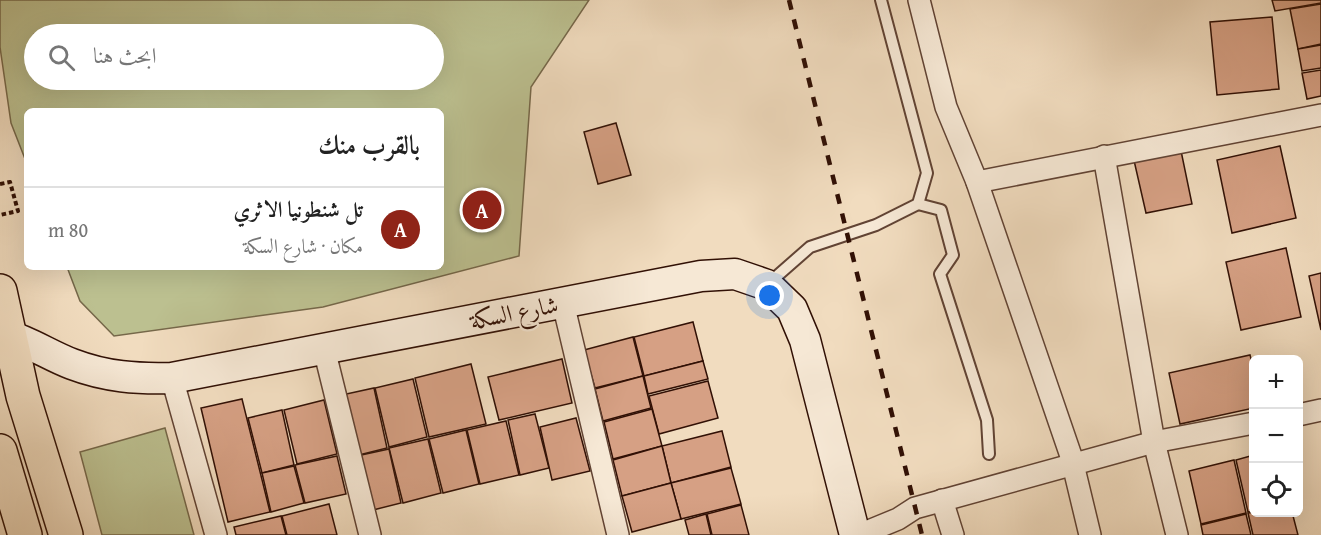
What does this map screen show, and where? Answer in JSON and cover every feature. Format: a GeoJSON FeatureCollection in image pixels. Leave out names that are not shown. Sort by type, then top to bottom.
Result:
{"type":"FeatureCollection","features":[{"type":"Feature","properties":{"kind":"main road"},"geometry":{"type":"LineString","coordinates":[[0,291],[5,335],[66,535]]}},
{"type":"Feature","properties":{"kind":"main road"},"geometry":{"type":"LineString","coordinates":[[0,451],[26,535]]}},
{"type":"Feature","properties":{"kind":"street"},"geometry":{"type":"LineString","coordinates":[[919,0],[946,107],[977,182],[1073,464],[1090,535]]}},
{"type":"Feature","properties":{"kind":"street"},"geometry":{"type":"LineString","coordinates":[[977,182],[1321,115]]}},
{"type":"Feature","properties":{"kind":"street"},"geometry":{"type":"LineString","coordinates":[[1104,156],[1154,442],[1177,535]]}},
{"type":"Feature","properties":{"kind":"street","name":"شارع السكة"},"geometry":{"type":"LineString","coordinates":[[5,335],[71,364],[104,375],[138,379],[172,378],[701,276],[735,274],[767,285],[792,309],[805,340],[857,535]]}},
{"type":"Feature","properties":{"kind":"street"},"geometry":{"type":"LineString","coordinates":[[563,303],[618,535]]}},
{"type":"Feature","properties":{"kind":"street"},"geometry":{"type":"LineString","coordinates":[[324,349],[370,535]]}},
{"type":"Feature","properties":{"kind":"street"},"geometry":{"type":"LineString","coordinates":[[172,378],[216,535]]}},
{"type":"Feature","properties":{"kind":"street"},"geometry":{"type":"LineString","coordinates":[[1303,414],[1321,410]]}},
{"type":"Feature","properties":{"kind":"street"},"geometry":{"type":"LineString","coordinates":[[857,535],[898,519],[915,508],[942,500],[1154,442],[1249,424]]}},
{"type":"Feature","properties":{"kind":"street"},"geometry":{"type":"LineString","coordinates":[[942,500],[953,535]]}},
{"type":"Feature","properties":{"kind":"lane"},"geometry":{"type":"LineString","coordinates":[[881,0],[927,173],[918,204]]}},
{"type":"Feature","properties":{"kind":"lane"},"geometry":{"type":"LineString","coordinates":[[767,285],[810,247],[876,225],[918,204],[941,210],[953,255],[940,274],[987,420],[989,454]]}},
{"type":"Feature","properties":{"kind":"path"},"geometry":{"type":"LineString","coordinates":[[0,184],[10,182],[18,211],[0,215]]}},
{"type":"Feature","properties":{"kind":"green space"},"geometry":{"type":"Polygon","coordinates":[[[0,0],[589,0],[531,87],[519,256],[323,307],[114,336],[80,301],[68,270],[444,270],[444,108],[24,108],[24,156],[11,123],[0,47],[0,0]]]}},
{"type":"Feature","properties":{"kind":"green space"},"geometry":{"type":"Polygon","coordinates":[[[165,428],[194,535],[102,535],[80,452],[165,428]]]}},
{"type":"Feature","properties":{"kind":"building"},"geometry":{"type":"Polygon","coordinates":[[[1272,0],[1321,0],[1321,3],[1275,11],[1272,0]]]}},
{"type":"Feature","properties":{"kind":"building"},"geometry":{"type":"Polygon","coordinates":[[[1321,4],[1321,44],[1298,49],[1290,9],[1321,4]]]}},
{"type":"Feature","properties":{"kind":"building"},"geometry":{"type":"Polygon","coordinates":[[[1272,17],[1279,89],[1217,95],[1210,22],[1272,17]]]}},
{"type":"Feature","properties":{"kind":"building"},"geometry":{"type":"Polygon","coordinates":[[[1321,45],[1321,68],[1302,71],[1298,49],[1321,45]]]}},
{"type":"Feature","properties":{"kind":"building"},"geometry":{"type":"Polygon","coordinates":[[[1321,70],[1321,96],[1307,99],[1302,73],[1321,70]]]}},
{"type":"Feature","properties":{"kind":"building"},"geometry":{"type":"Polygon","coordinates":[[[616,123],[631,175],[598,184],[584,132],[616,123]]]}},
{"type":"Feature","properties":{"kind":"building"},"geometry":{"type":"Polygon","coordinates":[[[1180,146],[1192,204],[1146,213],[1133,156],[1180,146]]]}},
{"type":"Feature","properties":{"kind":"building"},"geometry":{"type":"Polygon","coordinates":[[[1280,146],[1296,218],[1232,233],[1217,160],[1280,146]]]}},
{"type":"Feature","properties":{"kind":"building"},"geometry":{"type":"Polygon","coordinates":[[[1286,248],[1301,317],[1241,330],[1226,262],[1286,248]]]}},
{"type":"Feature","properties":{"kind":"building"},"geometry":{"type":"Polygon","coordinates":[[[1321,273],[1321,330],[1309,276],[1321,273]]]}},
{"type":"Feature","properties":{"kind":"building"},"geometry":{"type":"Polygon","coordinates":[[[693,322],[703,361],[644,376],[634,337],[693,322]]]}},
{"type":"Feature","properties":{"kind":"building"},"geometry":{"type":"Polygon","coordinates":[[[633,337],[643,376],[595,388],[584,350],[633,337]]]}},
{"type":"Feature","properties":{"kind":"building"},"geometry":{"type":"Polygon","coordinates":[[[1249,355],[1249,409],[1180,424],[1169,373],[1249,355]]]}},
{"type":"Feature","properties":{"kind":"building"},"geometry":{"type":"Polygon","coordinates":[[[562,359],[572,403],[499,420],[488,377],[562,359]]]}},
{"type":"Feature","properties":{"kind":"building"},"geometry":{"type":"Polygon","coordinates":[[[703,361],[708,379],[648,394],[644,376],[703,361]]]}},
{"type":"Feature","properties":{"kind":"building"},"geometry":{"type":"Polygon","coordinates":[[[471,364],[486,424],[429,437],[415,378],[471,364]]]}},
{"type":"Feature","properties":{"kind":"building"},"geometry":{"type":"Polygon","coordinates":[[[643,376],[651,408],[603,421],[595,389],[643,376]]]}},
{"type":"Feature","properties":{"kind":"building"},"geometry":{"type":"Polygon","coordinates":[[[413,379],[427,437],[389,447],[375,388],[413,379]]]}},
{"type":"Feature","properties":{"kind":"building"},"geometry":{"type":"Polygon","coordinates":[[[708,381],[718,418],[659,434],[649,396],[708,381]]]}},
{"type":"Feature","properties":{"kind":"building"},"geometry":{"type":"Polygon","coordinates":[[[374,388],[387,448],[351,457],[337,396],[374,388]]]}},
{"type":"Feature","properties":{"kind":"building"},"geometry":{"type":"Polygon","coordinates":[[[242,399],[270,512],[228,522],[201,408],[242,399]]]}},
{"type":"Feature","properties":{"kind":"building"},"geometry":{"type":"Polygon","coordinates":[[[324,400],[337,454],[297,464],[284,410],[324,400]]]}},
{"type":"Feature","properties":{"kind":"building"},"geometry":{"type":"Polygon","coordinates":[[[652,409],[662,446],[613,459],[604,422],[652,409]]]}},
{"type":"Feature","properties":{"kind":"building"},"geometry":{"type":"Polygon","coordinates":[[[282,410],[294,465],[262,473],[248,418],[282,410]]]}},
{"type":"Feature","properties":{"kind":"building"},"geometry":{"type":"Polygon","coordinates":[[[535,414],[549,468],[520,475],[508,420],[535,414]]]}},
{"type":"Feature","properties":{"kind":"building"},"geometry":{"type":"Polygon","coordinates":[[[576,418],[590,471],[552,480],[540,427],[576,418]]]}},
{"type":"Feature","properties":{"kind":"building"},"geometry":{"type":"Polygon","coordinates":[[[506,421],[519,475],[480,484],[467,430],[506,421]]]}},
{"type":"Feature","properties":{"kind":"building"},"geometry":{"type":"Polygon","coordinates":[[[466,430],[479,484],[443,493],[429,439],[466,430]]]}},
{"type":"Feature","properties":{"kind":"building"},"geometry":{"type":"Polygon","coordinates":[[[722,431],[731,467],[671,483],[662,446],[722,431]]]}},
{"type":"Feature","properties":{"kind":"building"},"geometry":{"type":"Polygon","coordinates":[[[428,439],[441,493],[403,503],[389,448],[428,439]]]}},
{"type":"Feature","properties":{"kind":"building"},"geometry":{"type":"Polygon","coordinates":[[[662,446],[671,483],[622,496],[613,460],[662,446]]]}},
{"type":"Feature","properties":{"kind":"building"},"geometry":{"type":"Polygon","coordinates":[[[389,449],[401,503],[365,512],[352,457],[389,449]]]}},
{"type":"Feature","properties":{"kind":"building"},"geometry":{"type":"Polygon","coordinates":[[[337,456],[346,494],[305,503],[295,465],[337,456]]]}},
{"type":"Feature","properties":{"kind":"building"},"geometry":{"type":"Polygon","coordinates":[[[1249,456],[1249,512],[1248,512],[1236,460],[1249,456]]]}},
{"type":"Feature","properties":{"kind":"building"},"geometry":{"type":"Polygon","coordinates":[[[1234,460],[1246,513],[1201,524],[1189,471],[1234,460]]]}},
{"type":"Feature","properties":{"kind":"building"},"geometry":{"type":"Polygon","coordinates":[[[294,466],[304,503],[271,512],[262,473],[294,466]]]}},
{"type":"Feature","properties":{"kind":"building"},"geometry":{"type":"Polygon","coordinates":[[[731,468],[741,504],[681,519],[671,483],[731,468]]]}},
{"type":"Feature","properties":{"kind":"building"},"geometry":{"type":"Polygon","coordinates":[[[671,483],[681,519],[632,532],[622,496],[671,483]]]}},
{"type":"Feature","properties":{"kind":"building"},"geometry":{"type":"Polygon","coordinates":[[[329,504],[337,535],[287,535],[282,516],[329,504]]]}},
{"type":"Feature","properties":{"kind":"building"},"geometry":{"type":"Polygon","coordinates":[[[741,505],[749,535],[712,535],[707,514],[741,505]]]}},
{"type":"Feature","properties":{"kind":"building"},"geometry":{"type":"Polygon","coordinates":[[[1248,513],[1249,517],[1293,517],[1298,535],[1253,535],[1248,513]]]}},
{"type":"Feature","properties":{"kind":"building"},"geometry":{"type":"Polygon","coordinates":[[[706,514],[711,535],[689,535],[685,520],[706,514]]]}},
{"type":"Feature","properties":{"kind":"building"},"geometry":{"type":"Polygon","coordinates":[[[1246,514],[1251,535],[1203,535],[1201,525],[1246,514]]]}},
{"type":"Feature","properties":{"kind":"building"},"geometry":{"type":"Polygon","coordinates":[[[281,516],[286,535],[236,535],[234,527],[281,516]]]}},
{"type":"Feature","properties":{"kind":"railway"},"geometry":{"type":"LineString","coordinates":[[789,0],[922,535]]}},
{"type":"Feature","properties":{"kind":"place","name":"تل شنطونيا الاثري"},"geometry":{"type":"Point","coordinates":[482,210]}}]}
